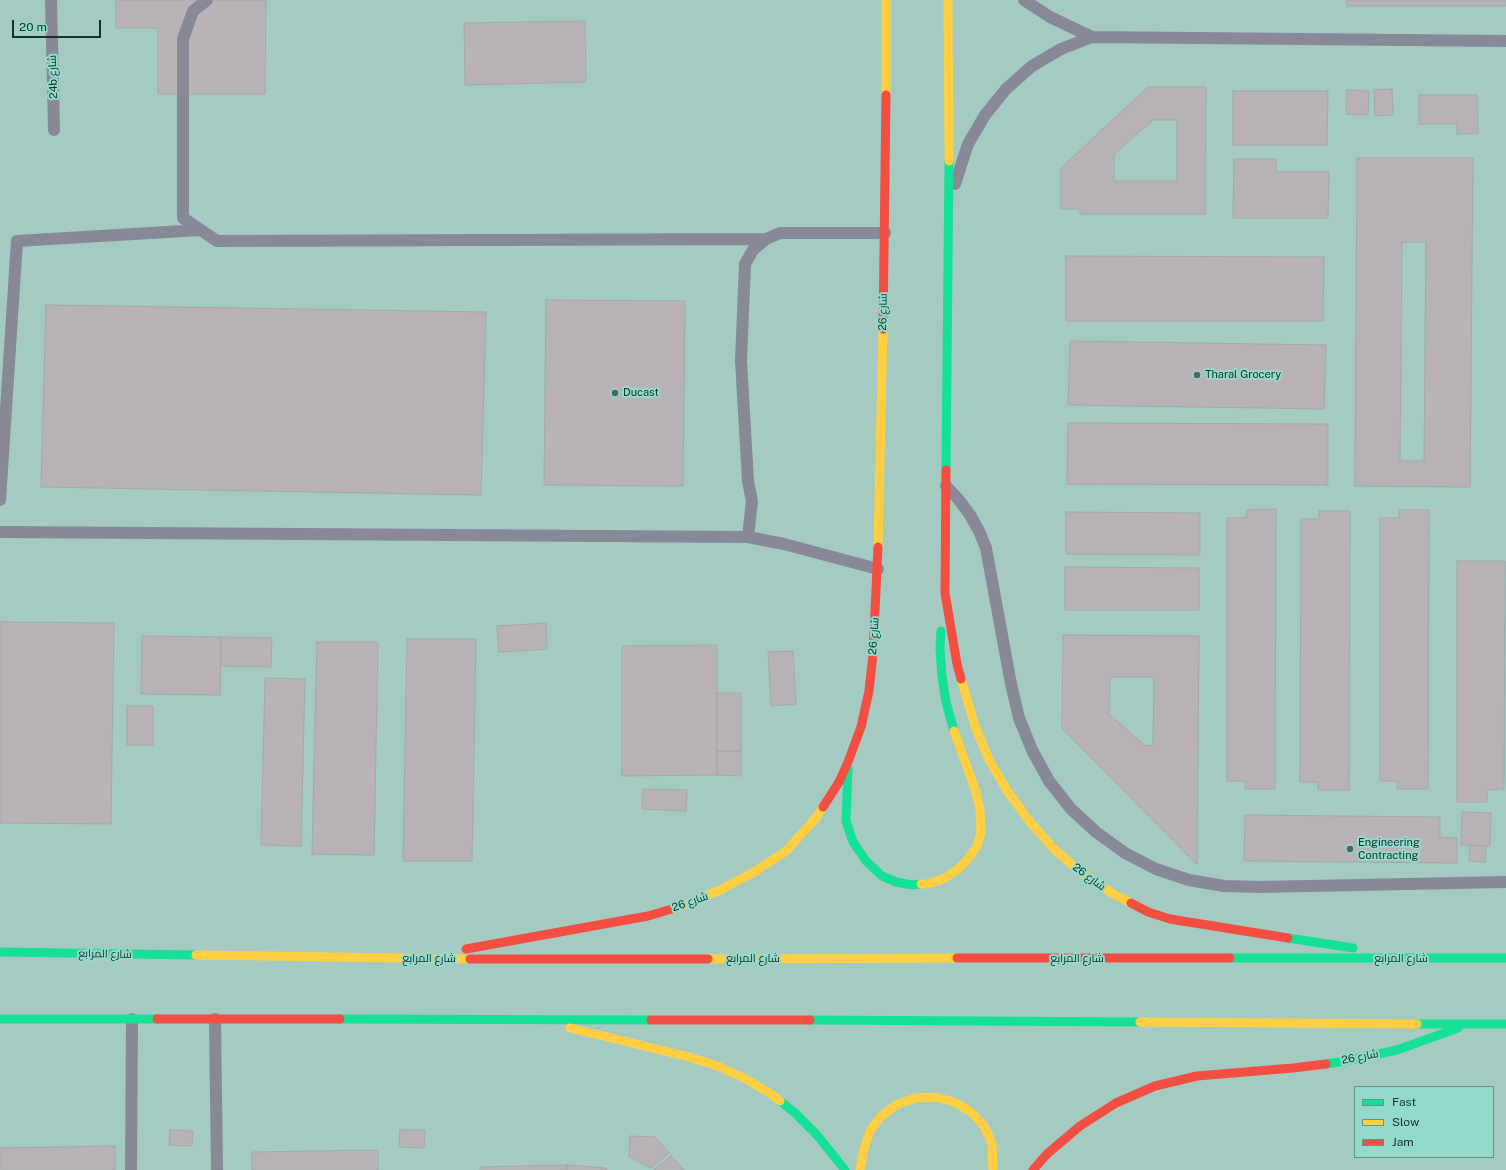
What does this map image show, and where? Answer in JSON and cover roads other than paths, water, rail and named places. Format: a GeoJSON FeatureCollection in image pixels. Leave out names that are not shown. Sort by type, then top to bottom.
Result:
{"type":"FeatureCollection","features":[{"type":"Feature","properties":{"kind":"main road","name":"شارع 26"},"geometry":{"type":"LineString","coordinates":[[408,959],[648,916],[685,905],[720,890],[754,872],[786,851],[815,819],[839,782],[861,727],[869,690],[873,654],[878,570],[885,233],[886,0]]}},
{"type":"Feature","properties":{"kind":"main road","name":"شارع 26"},"geometry":{"type":"LineString","coordinates":[[948,0],[949,212],[945,592],[950,629],[959,672],[975,726],[989,760],[1008,792],[1030,822],[1055,850],[1083,874],[1114,895],[1148,912],[1170,919],[1421,959]]}},
{"type":"Feature","properties":{"kind":"main road"},"geometry":{"type":"LineString","coordinates":[[848,762],[846,821],[853,842],[866,861],[882,876],[896,882],[912,885],[928,884],[957,870],[968,859],[977,846],[981,833],[980,810],[968,768],[952,725],[942,677],[940,649],[941,621],[945,592]]}},
{"type":"Feature","properties":{"kind":"main road","name":"شارع المرابع"},"geometry":{"type":"LineString","coordinates":[[0,952],[408,959],[1506,958]]}},
{"type":"Feature","properties":{"kind":"main road"},"geometry":{"type":"LineString","coordinates":[[0,1019],[536,1019],[1506,1024]]}},
{"type":"Feature","properties":{"kind":"main road"},"geometry":{"type":"LineString","coordinates":[[536,1019],[685,1056],[715,1065],[744,1078],[771,1094],[795,1113],[817,1135],[845,1170]]}},
{"type":"Feature","properties":{"kind":"main road","name":"شارع 26"},"geometry":{"type":"LineString","coordinates":[[1033,1170],[1047,1154],[1080,1126],[1116,1103],[1155,1086],[1197,1076],[1293,1068],[1345,1061],[1397,1050],[1473,1023]]}},
{"type":"Feature","properties":{"kind":"main road"},"geometry":{"type":"LineString","coordinates":[[860,1170],[864,1149],[870,1131],[881,1116],[898,1104],[916,1098],[935,1098],[954,1102],[960,1105],[971,1112],[984,1126],[992,1143],[993,1170]]}},
{"type":"Feature","properties":{"kind":"lane","name":"24b شارع"},"geometry":{"type":"LineString","coordinates":[[50,0],[54,130]]}},
{"type":"Feature","properties":{"kind":"lane"},"geometry":{"type":"LineString","coordinates":[[207,0],[193,11],[183,39],[183,218],[217,241],[766,239]]}},
{"type":"Feature","properties":{"kind":"lane"},"geometry":{"type":"LineString","coordinates":[[1024,0],[1050,17],[1092,37]]}},
{"type":"Feature","properties":{"kind":"lane"},"geometry":{"type":"LineString","coordinates":[[949,212],[957,176],[968,144],[985,115],[1006,88],[1032,66],[1061,48],[1092,37],[1506,41]]}},
{"type":"Feature","properties":{"kind":"lane"},"geometry":{"type":"LineString","coordinates":[[0,500],[17,241],[200,230]]}},
{"type":"Feature","properties":{"kind":"lane"},"geometry":{"type":"LineString","coordinates":[[748,537],[752,501],[748,481],[741,361],[746,264],[753,250],[766,239],[780,233],[885,233]]}},
{"type":"Feature","properties":{"kind":"lane"},"geometry":{"type":"LineString","coordinates":[[946,486],[970,515],[986,548],[1011,684],[1019,718],[1032,750],[1049,781],[1071,808],[1096,832],[1124,853],[1156,869],[1189,880],[1224,886],[1259,887],[1506,882]]}},
{"type":"Feature","properties":{"kind":"lane"},"geometry":{"type":"LineString","coordinates":[[0,532],[748,537],[784,544],[878,570]]}},
{"type":"Feature","properties":{"kind":"lane"},"geometry":{"type":"LineString","coordinates":[[131,1170],[132,1019]]}},
{"type":"Feature","properties":{"kind":"lane"},"geometry":{"type":"LineString","coordinates":[[215,1019],[217,1170]]}},
{"type":"Feature","properties":{"kind":"place","name":"Tharal Grocery"},"geometry":{"type":"Point","coordinates":[1197,375]}},
{"type":"Feature","properties":{"kind":"place","name":"Ducast"},"geometry":{"type":"Point","coordinates":[615,393]}},
{"type":"Feature","properties":{"kind":"place","name":"Engineering Contracting"},"geometry":{"type":"Point","coordinates":[1350,849]}}]}
